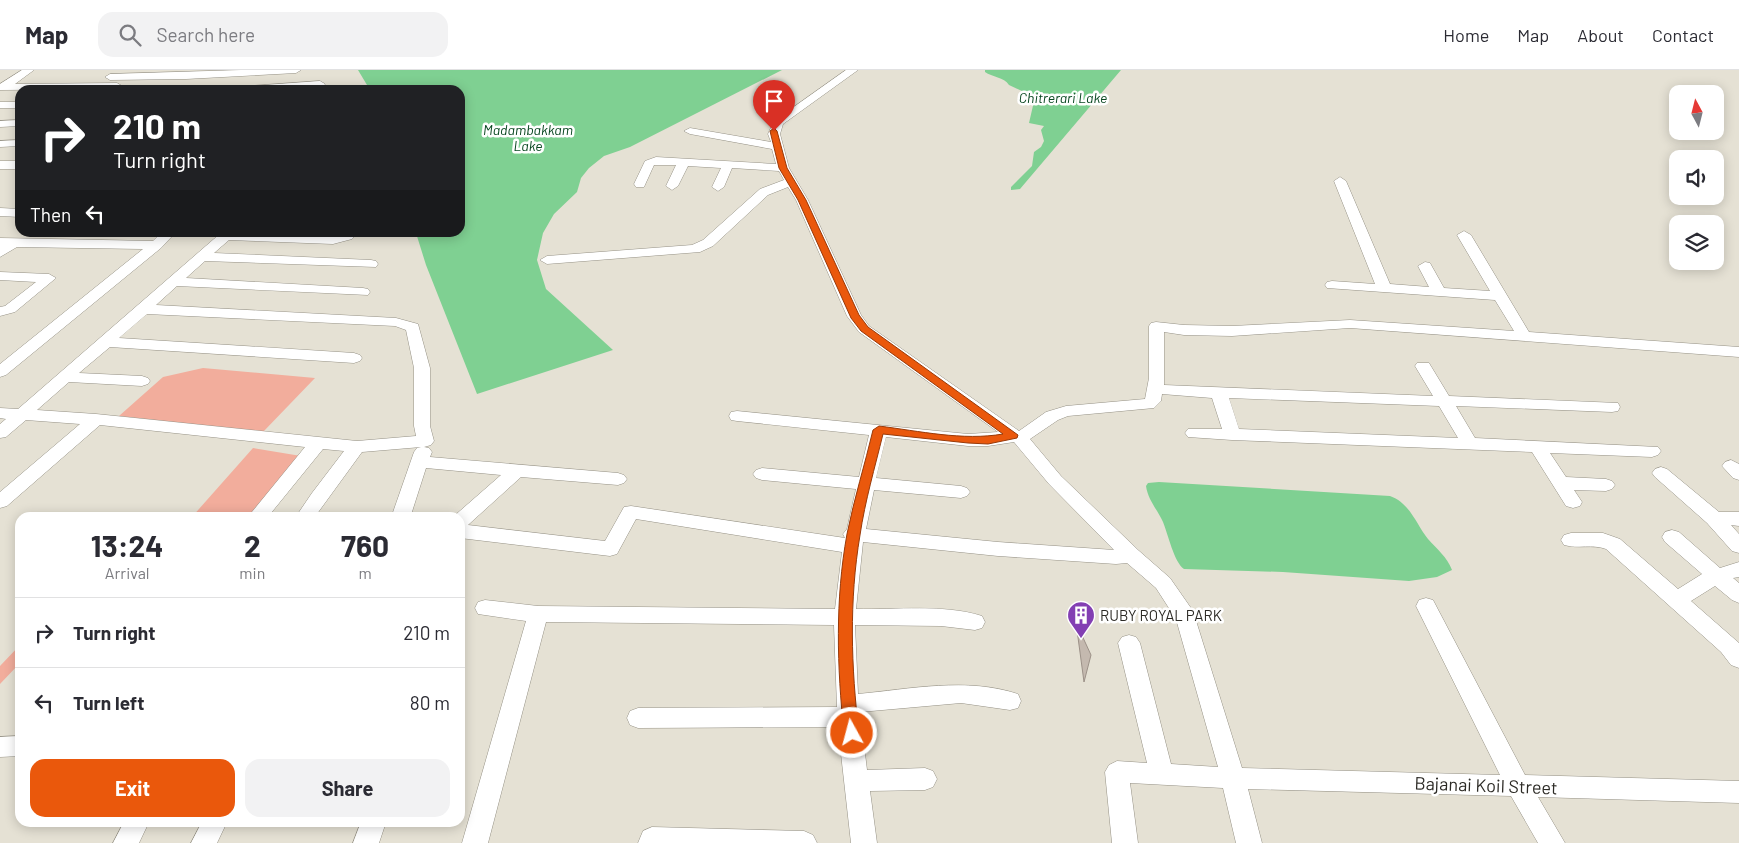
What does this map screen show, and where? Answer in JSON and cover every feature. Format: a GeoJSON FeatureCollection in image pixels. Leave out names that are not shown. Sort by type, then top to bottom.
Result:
{"type":"FeatureCollection","features":[{"type":"Feature","properties":{"kind":"street"},"geometry":{"type":"LineString","coordinates":[[2,87],[29,70]]}},
{"type":"Feature","properties":{"kind":"street"},"geometry":{"type":"LineString","coordinates":[[101,85],[114,73],[166,76],[296,70]]}},
{"type":"Feature","properties":{"kind":"street"},"geometry":{"type":"LineString","coordinates":[[853,70],[832,83],[778,123],[774,131],[786,175],[802,200],[854,316],[864,329],[1016,437],[1055,480],[1131,555],[1162,582],[1186,617],[1233,778],[1249,843]]}},
{"type":"Feature","properties":{"kind":"street"},"geometry":{"type":"LineString","coordinates":[[158,85],[166,76]]}},
{"type":"Feature","properties":{"kind":"street"},"geometry":{"type":"LineString","coordinates":[[2,87],[15,87]]}},
{"type":"Feature","properties":{"kind":"street"},"geometry":{"type":"LineString","coordinates":[[0,105],[15,104]]}},
{"type":"Feature","properties":{"kind":"street"},"geometry":{"type":"LineString","coordinates":[[0,124],[15,123]]}},
{"type":"Feature","properties":{"kind":"street"},"geometry":{"type":"LineString","coordinates":[[690,131],[778,147]]}},
{"type":"Feature","properties":{"kind":"street"},"geometry":{"type":"LineString","coordinates":[[0,144],[15,143]]}},
{"type":"Feature","properties":{"kind":"street"},"geometry":{"type":"LineString","coordinates":[[640,184],[651,162],[656,160],[728,165],[786,175]]}},
{"type":"Feature","properties":{"kind":"street"},"geometry":{"type":"LineString","coordinates":[[672,186],[683,163]]}},
{"type":"Feature","properties":{"kind":"street"},"geometry":{"type":"LineString","coordinates":[[0,165],[15,165]]}},
{"type":"Feature","properties":{"kind":"street"},"geometry":{"type":"LineString","coordinates":[[718,187],[728,165]]}},
{"type":"Feature","properties":{"kind":"street"},"geometry":{"type":"LineString","coordinates":[[547,260],[695,249],[708,244],[764,192],[786,175]]}},
{"type":"Feature","properties":{"kind":"street"},"geometry":{"type":"LineString","coordinates":[[1340,181],[1384,288]]}},
{"type":"Feature","properties":{"kind":"street"},"geometry":{"type":"LineString","coordinates":[[0,212],[15,213]]}},
{"type":"Feature","properties":{"kind":"street"},"geometry":{"type":"LineString","coordinates":[[1464,234],[1524,336]]}},
{"type":"Feature","properties":{"kind":"street"},"geometry":{"type":"LineString","coordinates":[[0,253],[22,237]]}},
{"type":"Feature","properties":{"kind":"street"},"geometry":{"type":"LineString","coordinates":[[0,372],[165,237]]}},
{"type":"Feature","properties":{"kind":"street"},"geometry":{"type":"LineString","coordinates":[[0,433],[226,237]]}},
{"type":"Feature","properties":{"kind":"street"},"geometry":{"type":"LineString","coordinates":[[310,237],[342,240],[346,237]]}},
{"type":"Feature","properties":{"kind":"street"},"geometry":{"type":"LineString","coordinates":[[0,242],[156,245]]}},
{"type":"Feature","properties":{"kind":"street"},"geometry":{"type":"LineString","coordinates":[[202,258],[371,264]]}},
{"type":"Feature","properties":{"kind":"street"},"geometry":{"type":"LineString","coordinates":[[1425,266],[1439,292]]}},
{"type":"Feature","properties":{"kind":"street"},"geometry":{"type":"LineString","coordinates":[[0,276],[50,278],[10,309],[0,312]]}},
{"type":"Feature","properties":{"kind":"street"},"geometry":{"type":"LineString","coordinates":[[174,282],[363,292]]}},
{"type":"Feature","properties":{"kind":"street"},"geometry":{"type":"LineString","coordinates":[[1332,285],[1501,296]]}},
{"type":"Feature","properties":{"kind":"street"},"geometry":{"type":"LineString","coordinates":[[144,309],[396,322],[414,327],[422,368],[422,426],[425,441],[420,462],[402,512]]}},
{"type":"Feature","properties":{"kind":"street"},"geometry":{"type":"LineString","coordinates":[[737,416],[968,440],[1016,437],[1052,416],[1066,411],[1148,404],[1153,401],[1157,378],[1156,326],[1184,330],[1232,332],[1350,324],[1739,352]]}},
{"type":"Feature","properties":{"kind":"street"},"geometry":{"type":"LineString","coordinates":[[106,342],[354,358]]}},
{"type":"Feature","properties":{"kind":"street"},"geometry":{"type":"LineString","coordinates":[[1423,366],[1470,444]]}},
{"type":"Feature","properties":{"kind":"street"},"geometry":{"type":"LineString","coordinates":[[65,377],[142,381]]}},
{"type":"Feature","properties":{"kind":"street"},"geometry":{"type":"LineString","coordinates":[[1155,389],[1612,408]]}},
{"type":"Feature","properties":{"kind":"street"},"geometry":{"type":"LineString","coordinates":[[1219,393],[1232,435]]}},
{"type":"Feature","properties":{"kind":"street"},"geometry":{"type":"LineString","coordinates":[[0,412],[96,419],[358,446],[425,441]]}},
{"type":"Feature","properties":{"kind":"street"},"geometry":{"type":"LineString","coordinates":[[0,502],[96,419]]}},
{"type":"Feature","properties":{"kind":"street"},"geometry":{"type":"LineString","coordinates":[[864,843],[849,710],[844,617],[852,540],[879,430]]}},
{"type":"Feature","properties":{"kind":"street"},"geometry":{"type":"LineString","coordinates":[[1194,433],[1652,451]]}},
{"type":"Feature","properties":{"kind":"street"},"geometry":{"type":"LineString","coordinates":[[261,512],[318,442]]}},
{"type":"Feature","properties":{"kind":"street"},"geometry":{"type":"LineString","coordinates":[[308,512],[318,496],[358,446]]}},
{"type":"Feature","properties":{"kind":"street"},"geometry":{"type":"LineString","coordinates":[[1537,446],[1573,502]]}},
{"type":"Feature","properties":{"kind":"street"},"geometry":{"type":"LineString","coordinates":[[420,462],[618,479]]}},
{"type":"Feature","properties":{"kind":"street"},"geometry":{"type":"LineString","coordinates":[[465,517],[517,470]]}},
{"type":"Feature","properties":{"kind":"street"},"geometry":{"type":"LineString","coordinates":[[1661,473],[1714,518],[1739,546]]}},
{"type":"Feature","properties":{"kind":"street"},"geometry":{"type":"LineString","coordinates":[[762,474],[961,492]]}},
{"type":"Feature","properties":{"kind":"street"},"geometry":{"type":"LineString","coordinates":[[1561,483],[1606,485]]}},
{"type":"Feature","properties":{"kind":"street"},"geometry":{"type":"LineString","coordinates":[[465,532],[610,548],[631,512],[852,540],[1116,558],[1131,555]]}},
{"type":"Feature","properties":{"kind":"street"},"geometry":{"type":"LineString","coordinates":[[1714,518],[1739,518]]}},
{"type":"Feature","properties":{"kind":"street"},"geometry":{"type":"LineString","coordinates":[[1672,536],[1739,595]]}},
{"type":"Feature","properties":{"kind":"street"},"geometry":{"type":"LineString","coordinates":[[1571,540],[1603,540],[1613,544],[1728,646],[1739,659]]}},
{"type":"Feature","properties":{"kind":"street"},"geometry":{"type":"LineString","coordinates":[[1677,600],[1717,577],[1739,570]]}},
{"type":"Feature","properties":{"kind":"street"},"geometry":{"type":"LineString","coordinates":[[1426,606],[1518,786],[1552,843]]}},
{"type":"Feature","properties":{"kind":"street"},"geometry":{"type":"LineString","coordinates":[[485,608],[538,614],[940,618],[975,622]]}},
{"type":"Feature","properties":{"kind":"street"},"geometry":{"type":"LineString","coordinates":[[475,843],[538,614]]}},
{"type":"Feature","properties":{"kind":"street"},"geometry":{"type":"LineString","coordinates":[[1129,643],[1162,774]]}},
{"type":"Feature","properties":{"kind":"street"},"geometry":{"type":"LineString","coordinates":[[638,718],[849,710],[961,694],[1010,701]]}},
{"type":"Feature","properties":{"kind":"street"},"geometry":{"type":"LineString","coordinates":[[0,747],[15,746]]}},
{"type":"Feature","properties":{"kind":"street","name":"Bajanai Koil Street"},"geometry":{"type":"LineString","coordinates":[[1124,843],[1117,772],[1233,778],[1739,792]]}},
{"type":"Feature","properties":{"kind":"street"},"geometry":{"type":"LineString","coordinates":[[858,781],[925,778]]}},
{"type":"Feature","properties":{"kind":"street"},"geometry":{"type":"LineString","coordinates":[[126,843],[134,827]]}},
{"type":"Feature","properties":{"kind":"street"},"geometry":{"type":"LineString","coordinates":[[204,843],[212,827]]}},
{"type":"Feature","properties":{"kind":"street"},"geometry":{"type":"LineString","coordinates":[[366,843],[372,827]]}},
{"type":"Feature","properties":{"kind":"street"},"geometry":{"type":"LineString","coordinates":[[651,843],[652,839],[804,843]]}},
{"type":"Feature","properties":{"kind":"shaded area"},"geometry":{"type":"Polygon","coordinates":[[[203,368],[315,378],[263,432],[119,416],[163,377],[203,368]]]}},
{"type":"Feature","properties":{"kind":"shaded area"},"geometry":{"type":"Polygon","coordinates":[[[253,448],[301,456],[258,512],[196,512],[253,448]]]}},
{"type":"Feature","properties":{"kind":"shaded area"},"geometry":{"type":"Polygon","coordinates":[[[15,650],[15,668],[0,684],[0,666],[15,650]]]}},
{"type":"Feature","properties":{"kind":"water","name":"Madambakkam Lake"},"geometry":{"type":"Polygon","coordinates":[[[358,70],[782,70],[630,147],[604,156],[589,168],[581,178],[577,192],[554,214],[543,233],[537,260],[546,289],[613,350],[477,394],[426,265],[417,237],[465,237],[465,85],[367,85],[358,70]]]}},
{"type":"Feature","properties":{"kind":"water","name":"Chitrerari Lake"},"geometry":{"type":"Polygon","coordinates":[[[985,70],[1121,70],[1020,189],[1011,190],[1011,187],[1032,166],[1034,152],[1041,147],[1044,141],[1041,130],[1044,126],[1029,123],[1035,97],[988,74],[985,70]]]}},
{"type":"Feature","properties":{"kind":"water"},"geometry":{"type":"Polygon","coordinates":[[[1159,482],[1390,496],[1397,499],[1408,509],[1428,539],[1445,557],[1452,570],[1437,577],[1409,581],[1283,572],[1184,569],[1177,560],[1163,522],[1147,491],[1146,486],[1148,483],[1159,482]]]}},
{"type":"Feature","properties":{"kind":"building","name":"RUBY ROYAL PARK"},"geometry":{"type":"Polygon","coordinates":[[[1079,629],[1091,655],[1084,682],[1077,630],[1079,629]]]}},
{"type":"Feature","properties":{"kind":"place","name":"RUBY ROYAL PARK"},"geometry":{"type":"Point","coordinates":[1081,639]}},
{"type":"Feature","properties":{"kind":"route"},"geometry":{"type":"LineString","coordinates":[[774,131],[783,168],[802,200],[854,316],[864,329],[1013,435],[988,440],[968,440],[879,430],[854,534],[844,617],[846,685],[852,733]]}}]}
